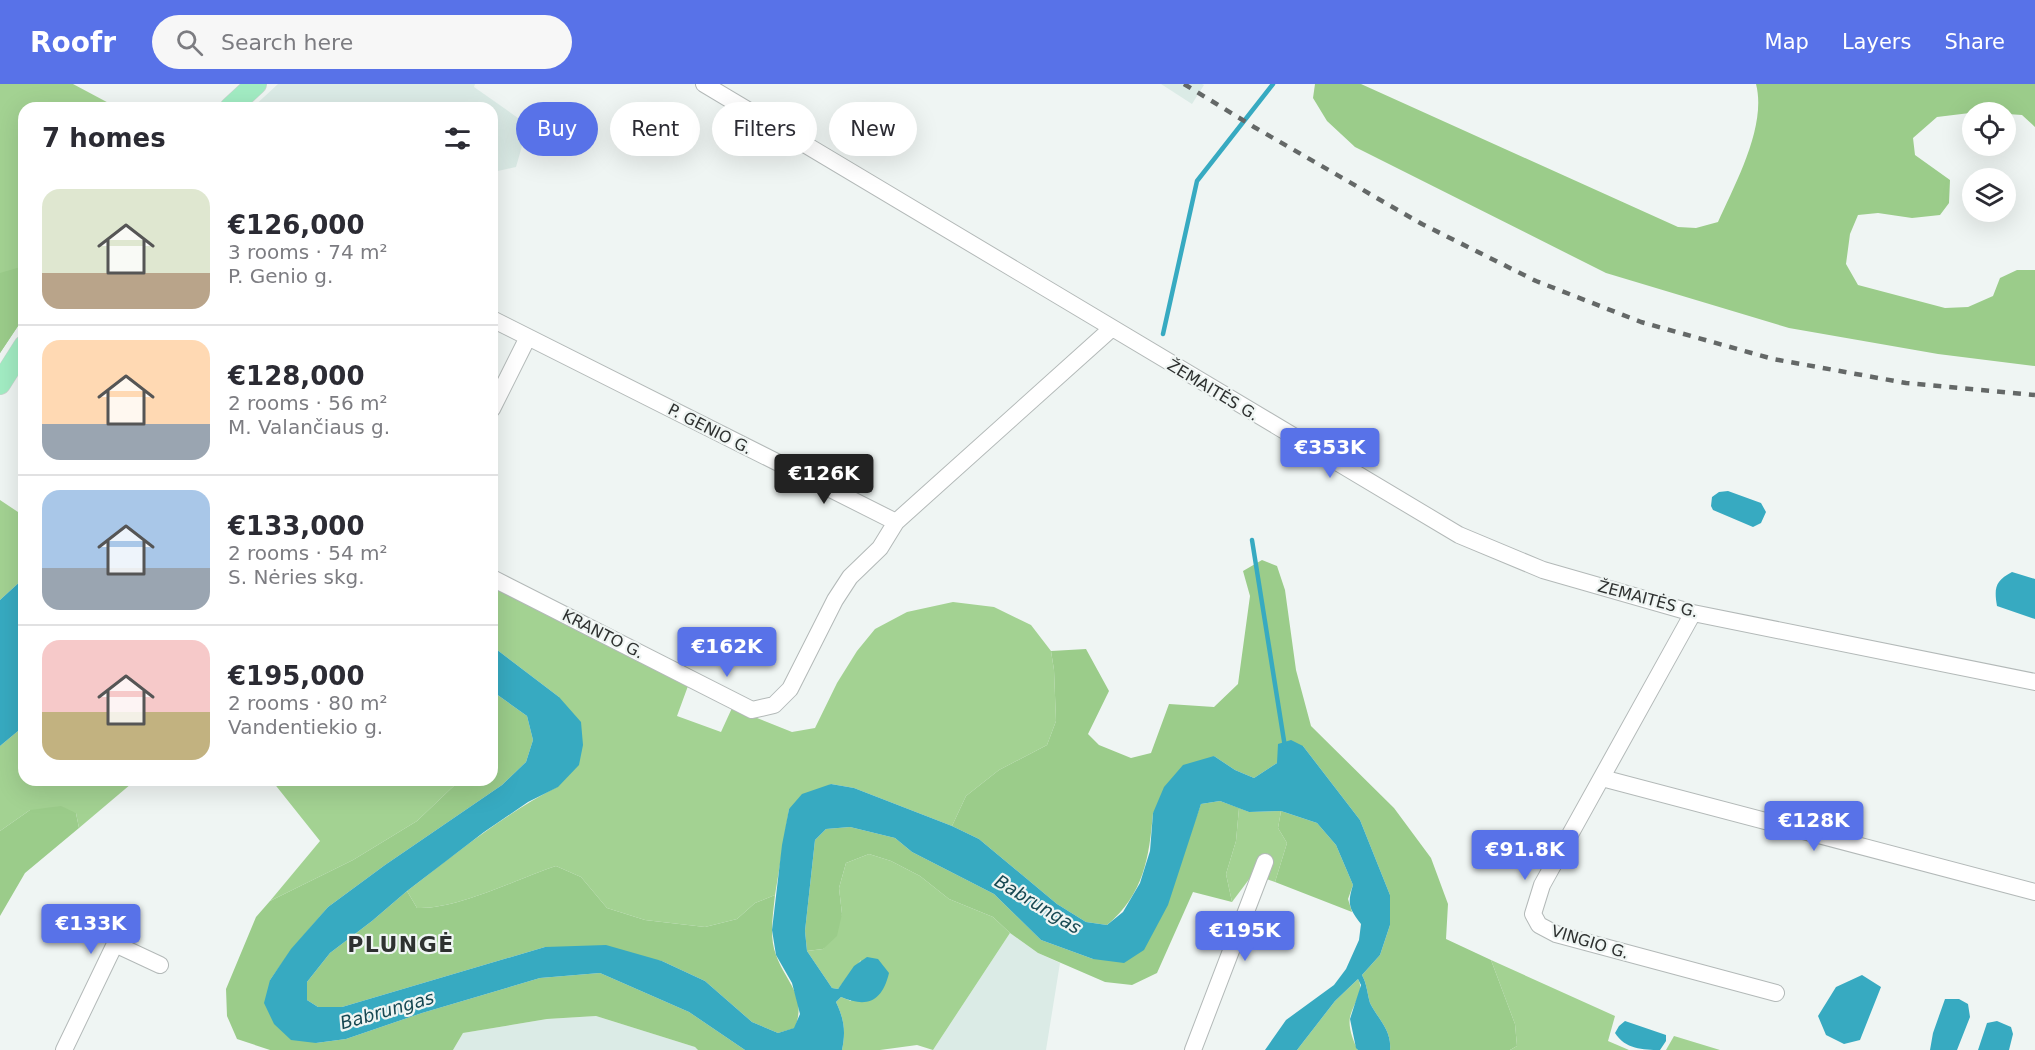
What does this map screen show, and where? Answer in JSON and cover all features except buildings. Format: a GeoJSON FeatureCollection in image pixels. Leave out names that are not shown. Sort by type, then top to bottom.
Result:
{"type":"FeatureCollection","features":[{"type":"Feature","properties":{"kind":"main road"},"geometry":{"type":"LineString","coordinates":[[236,102],[256,84]]}},
{"type":"Feature","properties":{"kind":"main road"},"geometry":{"type":"LineString","coordinates":[[0,384],[18,356]]}},
{"type":"Feature","properties":{"kind":"street","name":"ŽEMAITĖS G."},"geometry":{"type":"LineString","coordinates":[[704,84],[1459,535],[1543,570],[1693,613],[2035,682]]}},
{"type":"Feature","properties":{"kind":"street","name":"P. GENIO G."},"geometry":{"type":"LineString","coordinates":[[498,322],[896,522]]}},
{"type":"Feature","properties":{"kind":"street"},"geometry":{"type":"LineString","coordinates":[[896,522],[1111,329]]}},
{"type":"Feature","properties":{"kind":"street"},"geometry":{"type":"LineString","coordinates":[[498,397],[528,337]]}},
{"type":"Feature","properties":{"kind":"street","name":"KRANTO G."},"geometry":{"type":"LineString","coordinates":[[498,581],[752,710],[774,705],[790,689],[835,600],[850,577],[880,548],[896,522]]}},
{"type":"Feature","properties":{"kind":"street","name":"VINGIO G."},"geometry":{"type":"LineString","coordinates":[[1693,613],[1542,885],[1533,914],[1539,925],[1556,934],[1776,993]]}},
{"type":"Feature","properties":{"kind":"street"},"geometry":{"type":"LineString","coordinates":[[1602,778],[2035,892]]}},
{"type":"Feature","properties":{"kind":"street"},"geometry":{"type":"LineString","coordinates":[[1192,1050],[1265,862]]}},
{"type":"Feature","properties":{"kind":"street"},"geometry":{"type":"LineString","coordinates":[[63,1050],[115,944],[160,964]]}},
{"type":"Feature","properties":{"kind":"shaded area"},"geometry":{"type":"Polygon","coordinates":[[[278,84],[475,84],[474,87],[495,102],[258,102],[278,84]]]}},
{"type":"Feature","properties":{"kind":"shaded area"},"geometry":{"type":"Polygon","coordinates":[[[1161,84],[1202,84],[1204,85],[1192,104],[1161,84]]]}},
{"type":"Feature","properties":{"kind":"shaded area"},"geometry":{"type":"Polygon","coordinates":[[[498,104],[516,117],[516,156],[519,156],[516,167],[498,171],[498,104]]]}},
{"type":"Feature","properties":{"kind":"shaded area"},"geometry":{"type":"Polygon","coordinates":[[[1010,933],[1038,953],[1060,963],[1046,1050],[933,1050],[1010,933]]]}},
{"type":"Feature","properties":{"kind":"shaded area"},"geometry":{"type":"Polygon","coordinates":[[[596,1016],[695,1047],[698,1050],[453,1050],[463,1033],[547,1019],[596,1016]]]}},
{"type":"Feature","properties":{"kind":"green space"},"geometry":{"type":"Polygon","coordinates":[[[0,84],[73,84],[107,102],[18,102],[18,326],[0,353],[0,84]]]}},
{"type":"Feature","properties":{"kind":"green space"},"geometry":{"type":"Polygon","coordinates":[[[1315,84],[1361,84],[1678,227],[1696,228],[1718,222],[1748,154],[1757,118],[1756,84],[2035,84],[2035,127],[2022,115],[2016,115],[2016,102],[1962,102],[1962,114],[1937,117],[1913,138],[1915,155],[1950,180],[1949,203],[1940,215],[1912,218],[1878,213],[1858,215],[1850,234],[1846,264],[1858,285],[1945,308],[1968,307],[1993,296],[2000,278],[2017,270],[2035,270],[2035,366],[1938,354],[1789,328],[1606,273],[1355,147],[1327,121],[1313,98],[1315,84]]]}},
{"type":"Feature","properties":{"kind":"green space"},"geometry":{"type":"Polygon","coordinates":[[[18,268],[18,326],[0,353],[0,273],[18,268]]]}},
{"type":"Feature","properties":{"kind":"green space"},"geometry":{"type":"Polygon","coordinates":[[[0,500],[18,512],[18,584],[0,600],[0,500]]]}},
{"type":"Feature","properties":{"kind":"green space"},"geometry":{"type":"Polygon","coordinates":[[[1262,560],[1277,566],[1285,590],[1296,670],[1311,726],[1394,808],[1431,858],[1448,904],[1446,939],[1491,960],[1515,1024],[1517,1046],[1510,1050],[1390,1050],[1389,1036],[1370,1003],[1362,975],[1380,955],[1390,925],[1390,895],[1360,820],[1303,746],[1254,778],[1235,770],[1214,756],[1153,813],[1146,860],[1137,888],[1129,901],[1107,925],[1086,922],[1057,904],[979,839],[952,826],[966,796],[999,770],[1047,745],[1056,721],[1051,651],[1086,649],[1109,691],[1088,734],[1099,745],[1131,758],[1151,753],[1169,704],[1214,707],[1238,684],[1250,596],[1243,571],[1262,560]]]}},
{"type":"Feature","properties":{"kind":"green space"},"geometry":{"type":"Polygon","coordinates":[[[498,589],[688,686],[677,716],[721,732],[732,708],[792,732],[815,728],[837,683],[857,651],[875,629],[907,612],[953,602],[994,607],[1031,625],[1051,651],[1056,721],[1047,745],[999,770],[966,796],[952,826],[854,788],[831,784],[789,809],[775,895],[755,903],[737,919],[705,927],[645,920],[607,908],[581,877],[556,866],[468,899],[417,908],[407,891],[499,822],[557,787],[559,697],[498,651],[498,589]]]}},
{"type":"Feature","properties":{"kind":"green space"},"geometry":{"type":"Polygon","coordinates":[[[498,695],[527,716],[533,740],[526,762],[502,785],[328,907],[292,949],[270,980],[316,1043],[346,1039],[422,1013],[540,978],[600,973],[689,1012],[745,1050],[698,1050],[695,1047],[596,1016],[547,1019],[463,1033],[453,1050],[270,1050],[237,1039],[227,1016],[226,989],[256,917],[270,901],[353,860],[417,821],[454,786],[498,786],[498,695]]]}},
{"type":"Feature","properties":{"kind":"green space"},"geometry":{"type":"Polygon","coordinates":[[[18,731],[18,786],[129,786],[79,828],[76,813],[30,810],[0,831],[0,746],[18,731]]]}},
{"type":"Feature","properties":{"kind":"green space"},"geometry":{"type":"Polygon","coordinates":[[[276,786],[454,786],[417,821],[353,860],[270,901],[320,841],[276,786]]]}},
{"type":"Feature","properties":{"kind":"green space"},"geometry":{"type":"Polygon","coordinates":[[[1220,801],[1239,808],[1236,841],[1226,874],[1232,902],[1193,892],[1157,973],[1132,985],[1105,982],[1038,953],[1010,933],[993,917],[949,899],[920,876],[891,861],[869,854],[846,863],[839,888],[842,914],[837,936],[823,949],[807,951],[805,931],[815,840],[826,829],[850,827],[895,838],[912,852],[994,894],[1041,940],[1093,959],[1189,837],[1201,804],[1220,801]]]}},
{"type":"Feature","properties":{"kind":"green space"},"geometry":{"type":"Polygon","coordinates":[[[61,806],[76,813],[79,828],[25,873],[0,916],[0,831],[30,810],[61,806]]]}},
{"type":"Feature","properties":{"kind":"green space"},"geometry":{"type":"Polygon","coordinates":[[[1239,808],[1249,812],[1281,811],[1278,828],[1287,843],[1275,882],[1253,874],[1232,902],[1226,874],[1236,841],[1239,808]]]}},
{"type":"Feature","properties":{"kind":"green space"},"geometry":{"type":"Polygon","coordinates":[[[1281,811],[1317,823],[1336,845],[1353,885],[1348,899],[1352,912],[1275,882],[1287,843],[1278,828],[1281,811]]]}},
{"type":"Feature","properties":{"kind":"green space"},"geometry":{"type":"Polygon","coordinates":[[[869,854],[891,861],[920,876],[949,899],[993,917],[1010,933],[933,1050],[917,1045],[880,1050],[842,1050],[844,1025],[836,1002],[841,997],[851,1001],[861,960],[838,989],[832,988],[807,951],[823,949],[842,914],[839,888],[846,863],[869,854]]]}},
{"type":"Feature","properties":{"kind":"green space"},"geometry":{"type":"Polygon","coordinates":[[[556,866],[581,877],[607,908],[645,920],[705,927],[737,919],[755,903],[775,895],[772,926],[774,948],[797,998],[798,1017],[795,1028],[778,1033],[752,1022],[705,981],[662,961],[545,947],[342,1007],[318,1007],[307,1000],[307,982],[330,953],[407,891],[417,908],[433,907],[486,893],[556,866]]]}},
{"type":"Feature","properties":{"kind":"green space"},"geometry":{"type":"Polygon","coordinates":[[[1491,960],[1615,1016],[1608,1041],[1629,1050],[1510,1050],[1517,1046],[1515,1024],[1491,960]]]}},
{"type":"Feature","properties":{"kind":"green space"},"geometry":{"type":"Polygon","coordinates":[[[1358,979],[1360,988],[1350,1021],[1351,1034],[1358,1050],[1297,1050],[1335,1001],[1358,979]]]}},
{"type":"Feature","properties":{"kind":"green space"},"geometry":{"type":"Polygon","coordinates":[[[1674,1036],[1720,1050],[1666,1050],[1674,1036]]]}},
{"type":"Feature","properties":{"kind":"water"},"geometry":{"type":"Polygon","coordinates":[[[1728,491],[1761,503],[1766,512],[1761,523],[1753,527],[1713,510],[1712,497],[1719,492],[1728,491]]]}},
{"type":"Feature","properties":{"kind":"water"},"geometry":{"type":"Polygon","coordinates":[[[2012,572],[2035,579],[2035,619],[1997,606],[1997,586],[2012,572]]]}},
{"type":"Feature","properties":{"kind":"water"},"geometry":{"type":"Polygon","coordinates":[[[18,584],[18,731],[0,746],[0,600],[18,584]]]}},
{"type":"Feature","properties":{"kind":"water","name":"Babrungas"},"geometry":{"type":"Polygon","coordinates":[[[498,651],[559,697],[581,722],[583,745],[579,765],[558,787],[528,802],[484,832],[330,953],[307,982],[307,1000],[318,1007],[342,1007],[545,947],[606,945],[662,961],[705,981],[752,1022],[778,1033],[794,1028],[800,1014],[792,983],[776,955],[772,930],[782,845],[789,809],[802,794],[831,784],[854,788],[952,826],[979,839],[1057,904],[1086,922],[1107,925],[1123,912],[1140,883],[1150,851],[1153,813],[1164,787],[1183,765],[1214,756],[1235,770],[1254,778],[1277,763],[1278,744],[1291,740],[1303,746],[1360,820],[1390,895],[1390,925],[1380,955],[1362,975],[1370,1003],[1389,1036],[1390,1050],[1358,1050],[1356,1048],[1350,1019],[1361,985],[1358,979],[1335,1001],[1297,1050],[1265,1050],[1286,1020],[1334,985],[1346,969],[1359,940],[1361,924],[1350,906],[1353,885],[1336,845],[1317,823],[1281,811],[1249,812],[1220,801],[1201,804],[1168,905],[1144,950],[1124,963],[1093,959],[1041,940],[994,894],[912,852],[895,838],[850,827],[826,829],[815,840],[805,931],[807,951],[832,988],[838,989],[854,966],[867,957],[878,959],[889,973],[882,991],[872,1000],[858,1002],[841,997],[836,1002],[844,1025],[842,1050],[745,1050],[689,1012],[600,973],[540,978],[422,1013],[346,1039],[316,1043],[291,1040],[274,1024],[264,1003],[270,980],[291,949],[328,907],[502,785],[526,762],[533,740],[527,716],[498,695],[498,651]]]}},
{"type":"Feature","properties":{"kind":"water"},"geometry":{"type":"Polygon","coordinates":[[[1862,975],[1881,987],[1860,1040],[1844,1044],[1826,1035],[1818,1016],[1836,987],[1862,975]]]}},
{"type":"Feature","properties":{"kind":"water"},"geometry":{"type":"Polygon","coordinates":[[[1945,999],[1959,999],[1968,1004],[1970,1017],[1957,1050],[1930,1050],[1933,1033],[1945,999]]]}},
{"type":"Feature","properties":{"kind":"water"},"geometry":{"type":"Polygon","coordinates":[[[1625,1021],[1666,1035],[1666,1041],[1660,1050],[1641,1049],[1629,1045],[1615,1033],[1625,1021]]]}},
{"type":"Feature","properties":{"kind":"water"},"geometry":{"type":"Polygon","coordinates":[[[1997,1021],[2011,1027],[2013,1034],[2009,1050],[1978,1050],[1987,1023],[1997,1021]]]}},
{"type":"Feature","properties":{"kind":"waterway"},"geometry":{"type":"LineString","coordinates":[[1163,334],[1197,181],[1273,84]]}},
{"type":"Feature","properties":{"kind":"waterway"},"geometry":{"type":"LineString","coordinates":[[1252,540],[1285,747]]}},
{"type":"Feature","properties":{"kind":"railway"},"geometry":{"type":"LineString","coordinates":[[1184,84],[1422,224],[1536,281],[1641,322],[1773,359],[1906,383],[2035,395]]}},
{"type":"Feature","properties":{"kind":"district","name":"PLUNGĖ"},"geometry":{"type":"Point","coordinates":[401,944]}}]}
